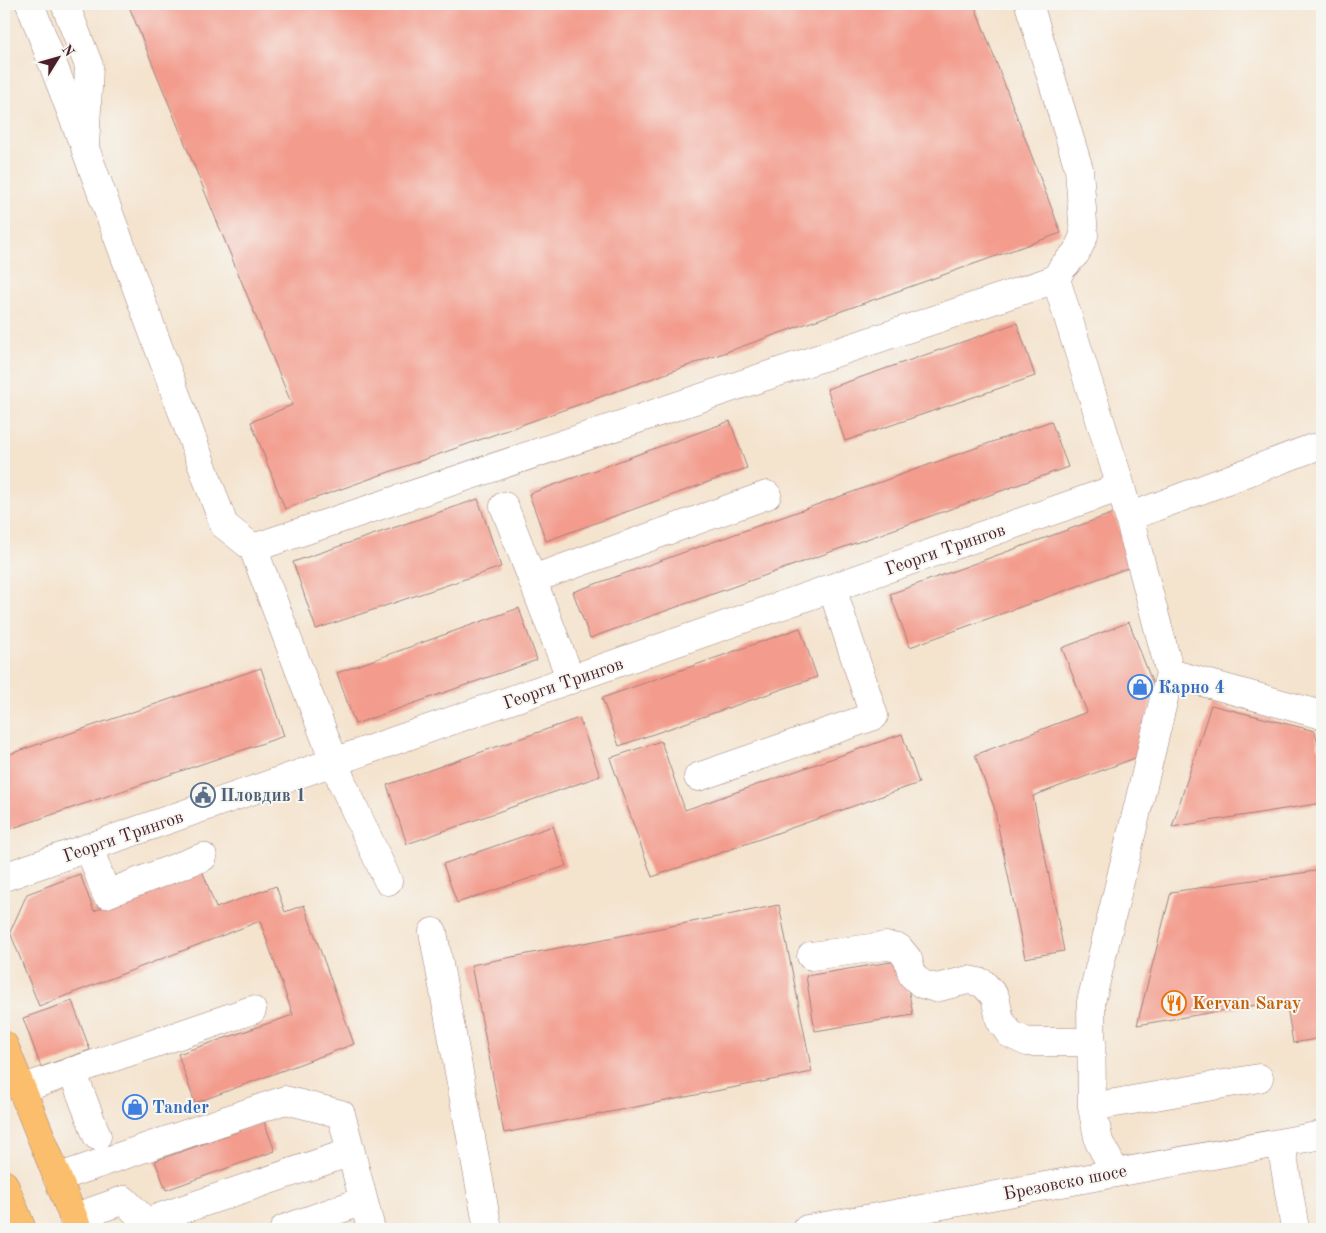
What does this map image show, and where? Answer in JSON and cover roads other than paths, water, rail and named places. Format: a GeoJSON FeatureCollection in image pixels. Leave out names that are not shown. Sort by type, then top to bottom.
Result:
{"type":"FeatureCollection","features":[{"type":"Feature","properties":{"kind":"main road"},"geometry":{"type":"LineString","coordinates":[[4,1045],[75,1224]]}},
{"type":"Feature","properties":{"kind":"main road"},"geometry":{"type":"LineString","coordinates":[[4,1184],[22,1229]]}},
{"type":"Feature","properties":{"kind":"street"},"geometry":{"type":"LineString","coordinates":[[30,4],[224,525],[252,548],[334,763],[388,881]]}},
{"type":"Feature","properties":{"kind":"street"},"geometry":{"type":"LineString","coordinates":[[66,4],[89,66],[85,148]]}},
{"type":"Feature","properties":{"kind":"street"},"geometry":{"type":"LineString","coordinates":[[252,548],[1056,279],[1062,268],[1076,254],[1084,236],[1079,169],[1028,4]]}},
{"type":"Feature","properties":{"kind":"street"},"geometry":{"type":"LineString","coordinates":[[1056,279],[1121,487],[1170,673],[1092,1002],[1092,1107],[1099,1142],[1116,1173]]}},
{"type":"Feature","properties":{"kind":"street"},"geometry":{"type":"LineString","coordinates":[[1129,517],[1312,448]]}},
{"type":"Feature","properties":{"kind":"street","name":"Георги Трингов"},"geometry":{"type":"LineString","coordinates":[[4,877],[1121,487]]}},
{"type":"Feature","properties":{"kind":"street"},"geometry":{"type":"LineString","coordinates":[[532,579],[767,494]]}},
{"type":"Feature","properties":{"kind":"street"},"geometry":{"type":"LineString","coordinates":[[504,506],[571,680]]}},
{"type":"Feature","properties":{"kind":"street"},"geometry":{"type":"LineString","coordinates":[[698,777],[874,716],[832,588]]}},
{"type":"Feature","properties":{"kind":"street"},"geometry":{"type":"LineString","coordinates":[[1170,673],[1322,715]]}},
{"type":"Feature","properties":{"kind":"street"},"geometry":{"type":"LineString","coordinates":[[89,847],[106,894],[203,857]]}},
{"type":"Feature","properties":{"kind":"street"},"geometry":{"type":"LineString","coordinates":[[433,932],[488,1229]]}},
{"type":"Feature","properties":{"kind":"street"},"geometry":{"type":"LineString","coordinates":[[811,956],[886,946],[899,948],[908,959],[912,975],[922,984],[936,988],[968,980],[983,983],[995,997],[1000,1020],[1010,1034],[1027,1042],[1092,1042]]}},
{"type":"Feature","properties":{"kind":"street"},"geometry":{"type":"LineString","coordinates":[[21,1089],[252,1010]]}},
{"type":"Feature","properties":{"kind":"street"},"geometry":{"type":"LineString","coordinates":[[72,1071],[97,1136]]}},
{"type":"Feature","properties":{"kind":"street"},"geometry":{"type":"LineString","coordinates":[[1092,1107],[1259,1078]]}},
{"type":"Feature","properties":{"kind":"street"},"geometry":{"type":"LineString","coordinates":[[57,1178],[285,1100],[341,1114],[371,1229]]}},
{"type":"Feature","properties":{"kind":"street","name":"Брезовско шосе"},"geometry":{"type":"LineString","coordinates":[[807,1229],[841,1226],[1322,1135]]}},
{"type":"Feature","properties":{"kind":"street"},"geometry":{"type":"LineString","coordinates":[[1281,1143],[1295,1229]]}},
{"type":"Feature","properties":{"kind":"street"},"geometry":{"type":"LineString","coordinates":[[75,1224],[124,1200],[149,1226],[351,1152]]}},
{"type":"Feature","properties":{"kind":"street"},"geometry":{"type":"LineString","coordinates":[[284,1229],[363,1201]]}},
{"type":"Feature","properties":{"kind":"place","name":"Карно 4"},"geometry":{"type":"Point","coordinates":[1140,687]}},
{"type":"Feature","properties":{"kind":"place","name":"Пловдив 1"},"geometry":{"type":"Point","coordinates":[203,795]}},
{"type":"Feature","properties":{"kind":"place","name":"Kervan Saray"},"geometry":{"type":"Point","coordinates":[1174,1003]}},
{"type":"Feature","properties":{"kind":"place","name":"Tander"},"geometry":{"type":"Point","coordinates":[135,1107]}}]}
